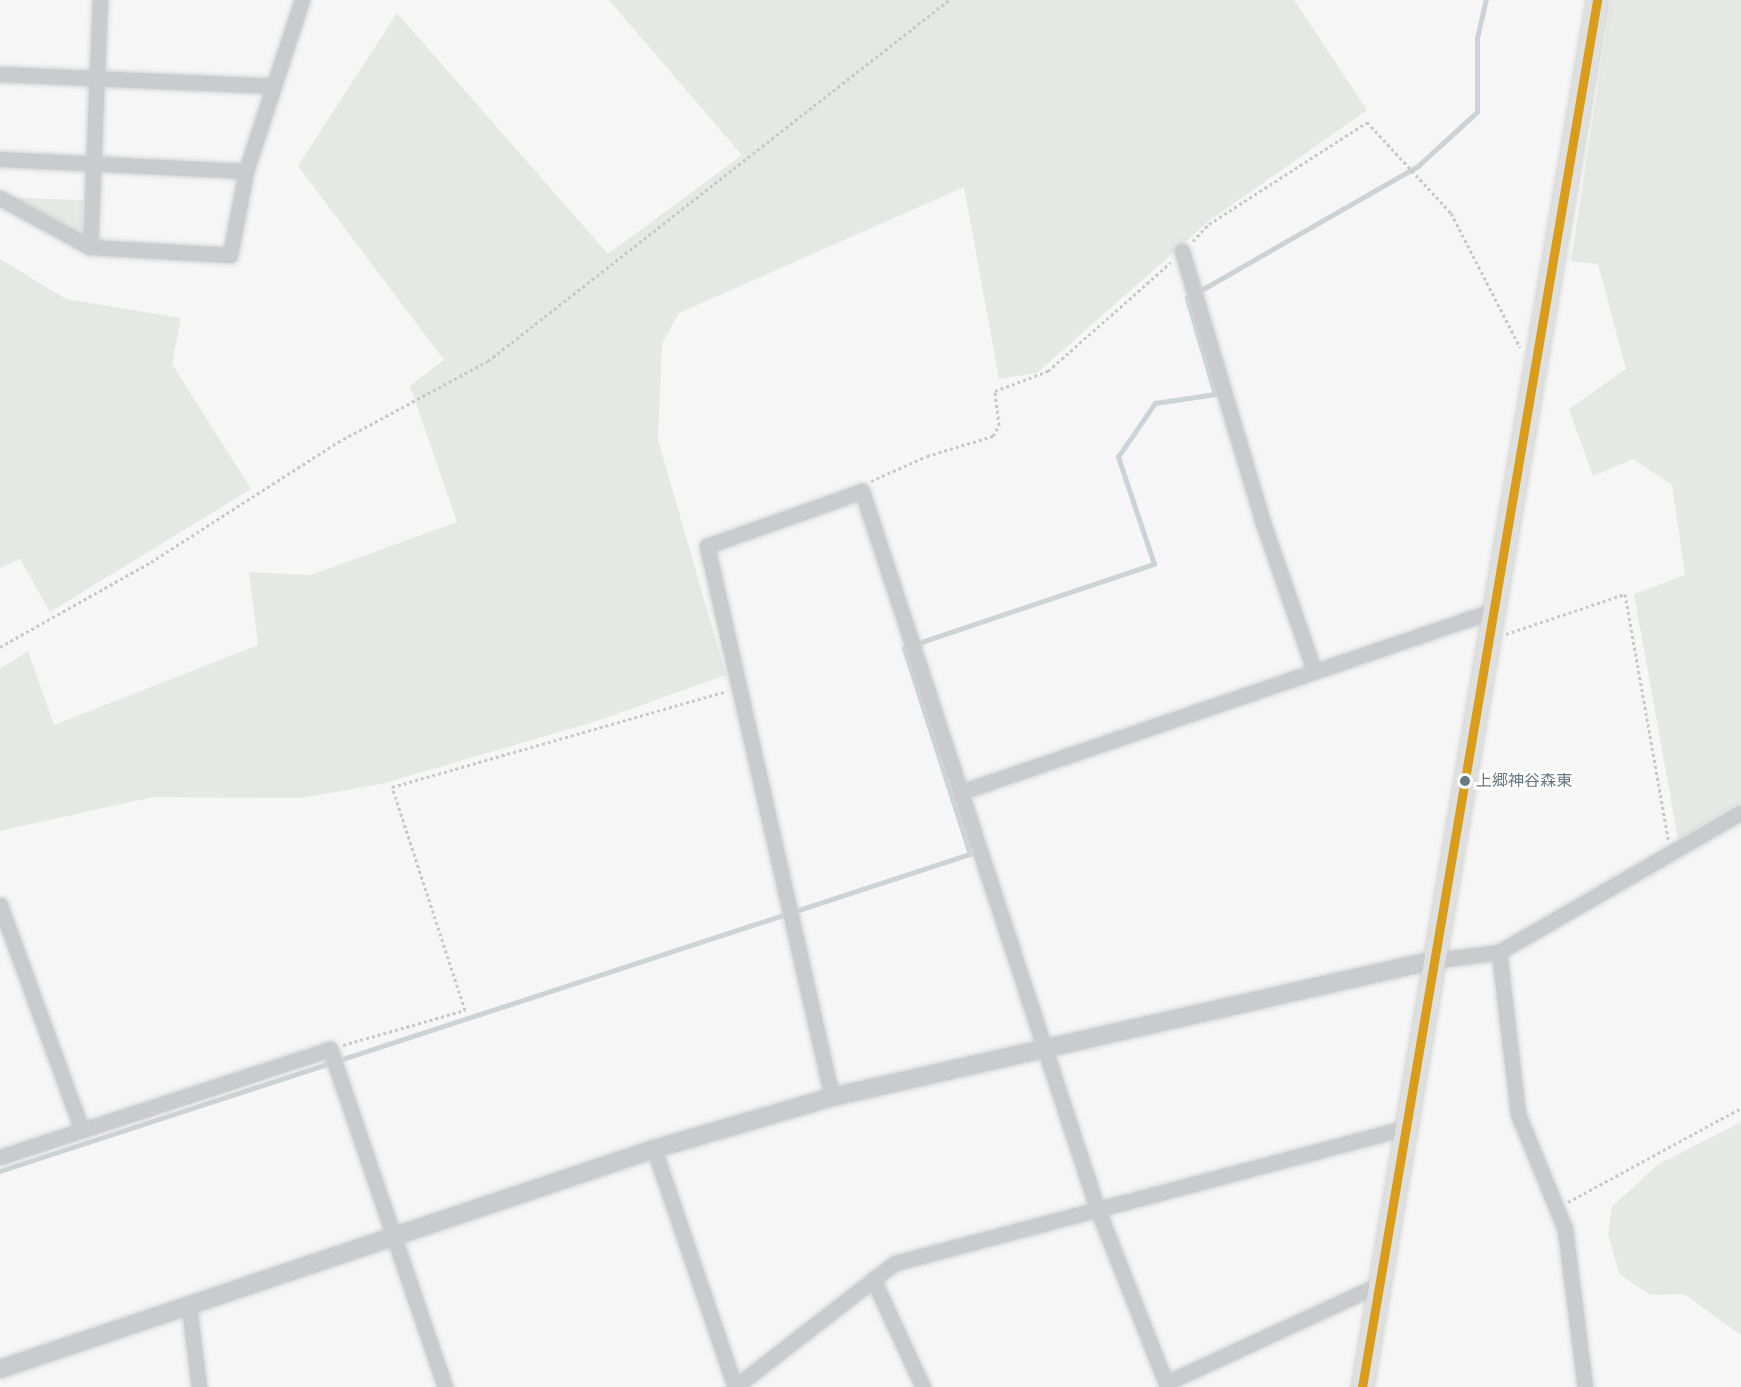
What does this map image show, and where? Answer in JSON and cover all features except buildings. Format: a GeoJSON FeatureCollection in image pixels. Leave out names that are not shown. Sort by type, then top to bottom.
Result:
{"type":"FeatureCollection","features":[{"type":"Feature","properties":{"kind":"main road"},"geometry":{"type":"LineString","coordinates":[[1362,1387],[1376,1286],[1430,961],[1535,376],[1597,0]]}},
{"type":"Feature","properties":{"kind":"street"},"geometry":{"type":"LineString","coordinates":[[90,247],[100,0]]}},
{"type":"Feature","properties":{"kind":"street"},"geometry":{"type":"LineString","coordinates":[[0,198],[90,247],[230,255],[246,171],[302,0]]}},
{"type":"Feature","properties":{"kind":"street"},"geometry":{"type":"LineString","coordinates":[[0,74],[274,86]]}},
{"type":"Feature","properties":{"kind":"street"},"geometry":{"type":"LineString","coordinates":[[0,159],[246,171]]}},
{"type":"Feature","properties":{"kind":"street"},"geometry":{"type":"LineString","coordinates":[[1182,251],[1263,523],[1314,670]]}},
{"type":"Feature","properties":{"kind":"street"},"geometry":{"type":"LineString","coordinates":[[832,1097],[736,689],[707,546],[862,491],[1097,1208],[1166,1383],[1376,1286]]}},
{"type":"Feature","properties":{"kind":"street"},"geometry":{"type":"LineString","coordinates":[[961,792],[1492,610]]}},
{"type":"Feature","properties":{"kind":"street"},"geometry":{"type":"LineString","coordinates":[[0,1369],[654,1149],[832,1097],[1430,961],[1499,952],[1741,812]]}},
{"type":"Feature","properties":{"kind":"street"},"geometry":{"type":"LineString","coordinates":[[0,905],[81,1130]]}},
{"type":"Feature","properties":{"kind":"street"},"geometry":{"type":"LineString","coordinates":[[1499,952],[1518,1114],[1558,1206],[1585,1387]]}},
{"type":"Feature","properties":{"kind":"street"},"geometry":{"type":"LineString","coordinates":[[0,1157],[330,1049],[445,1387]]}},
{"type":"Feature","properties":{"kind":"street"},"geometry":{"type":"LineString","coordinates":[[654,1149],[735,1387],[895,1263],[1404,1128]]}},
{"type":"Feature","properties":{"kind":"street"},"geometry":{"type":"LineString","coordinates":[[873,1279],[923,1387]]}},
{"type":"Feature","properties":{"kind":"street"},"geometry":{"type":"LineString","coordinates":[[189,1306],[199,1387]]}},
{"type":"Feature","properties":{"kind":"path"},"geometry":{"type":"LineString","coordinates":[[0,647],[151,562],[338,442],[488,361],[949,0]]}},
{"type":"Feature","properties":{"kind":"path"},"geometry":{"type":"LineString","coordinates":[[862,491],[873,480],[927,456],[993,436],[999,425],[995,391],[1048,371],[1209,224],[1367,122],[1450,213],[1535,376]]}},
{"type":"Feature","properties":{"kind":"path"},"geometry":{"type":"LineString","coordinates":[[1487,640],[1625,594],[1670,853]]}},
{"type":"Feature","properties":{"kind":"path"},"geometry":{"type":"LineString","coordinates":[[330,1049],[465,1010],[392,787],[736,689]]}},
{"type":"Feature","properties":{"kind":"path"},"geometry":{"type":"LineString","coordinates":[[1558,1206],[1741,1108]]}},
{"type":"Feature","properties":{"kind":"shaded area"},"geometry":{"type":"Polygon","coordinates":[[[609,0],[1294,0],[1367,110],[1209,221],[1037,373],[999,379],[964,187],[679,313],[662,344],[658,440],[726,675],[600,720],[381,784],[301,798],[153,797],[0,831],[0,669],[28,651],[54,725],[258,645],[249,572],[311,575],[457,522],[410,386],[444,360],[298,166],[397,13],[608,254],[742,155],[609,0]]]}},
{"type":"Feature","properties":{"kind":"shaded area"},"geometry":{"type":"Polygon","coordinates":[[[1611,0],[1741,0],[1741,802],[1678,839],[1634,594],[1685,575],[1672,485],[1633,459],[1593,476],[1569,409],[1626,369],[1598,264],[1571,261],[1611,0]]]}},
{"type":"Feature","properties":{"kind":"shaded area"},"geometry":{"type":"Polygon","coordinates":[[[16,198],[83,200],[82,236],[16,198]]]}},
{"type":"Feature","properties":{"kind":"shaded area"},"geometry":{"type":"Polygon","coordinates":[[[0,259],[66,299],[181,318],[172,364],[251,489],[50,612],[20,559],[0,568],[0,259]]]}},
{"type":"Feature","properties":{"kind":"shaded area"},"geometry":{"type":"Polygon","coordinates":[[[1741,1122],[1741,1335],[1684,1294],[1651,1295],[1632,1283],[1619,1273],[1608,1234],[1612,1207],[1657,1165],[1741,1122]]]}},
{"type":"Feature","properties":{"kind":"waterway"},"geometry":{"type":"LineString","coordinates":[[1198,292],[1418,166],[1477,112],[1477,38],[1486,0]]}},
{"type":"Feature","properties":{"kind":"waterway"},"geometry":{"type":"LineString","coordinates":[[0,1171],[970,854],[904,648],[1154,564],[1118,457],[1155,403],[1215,394],[1187,298],[1191,296]]}},
{"type":"Feature","properties":{"kind":"transit line"},"geometry":{"type":"LineString","coordinates":[[1362,1387],[1597,0]]}},
{"type":"Feature","properties":{"kind":"place","name":"上郷神谷森東"},"geometry":{"type":"Point","coordinates":[1465,781]}}]}
